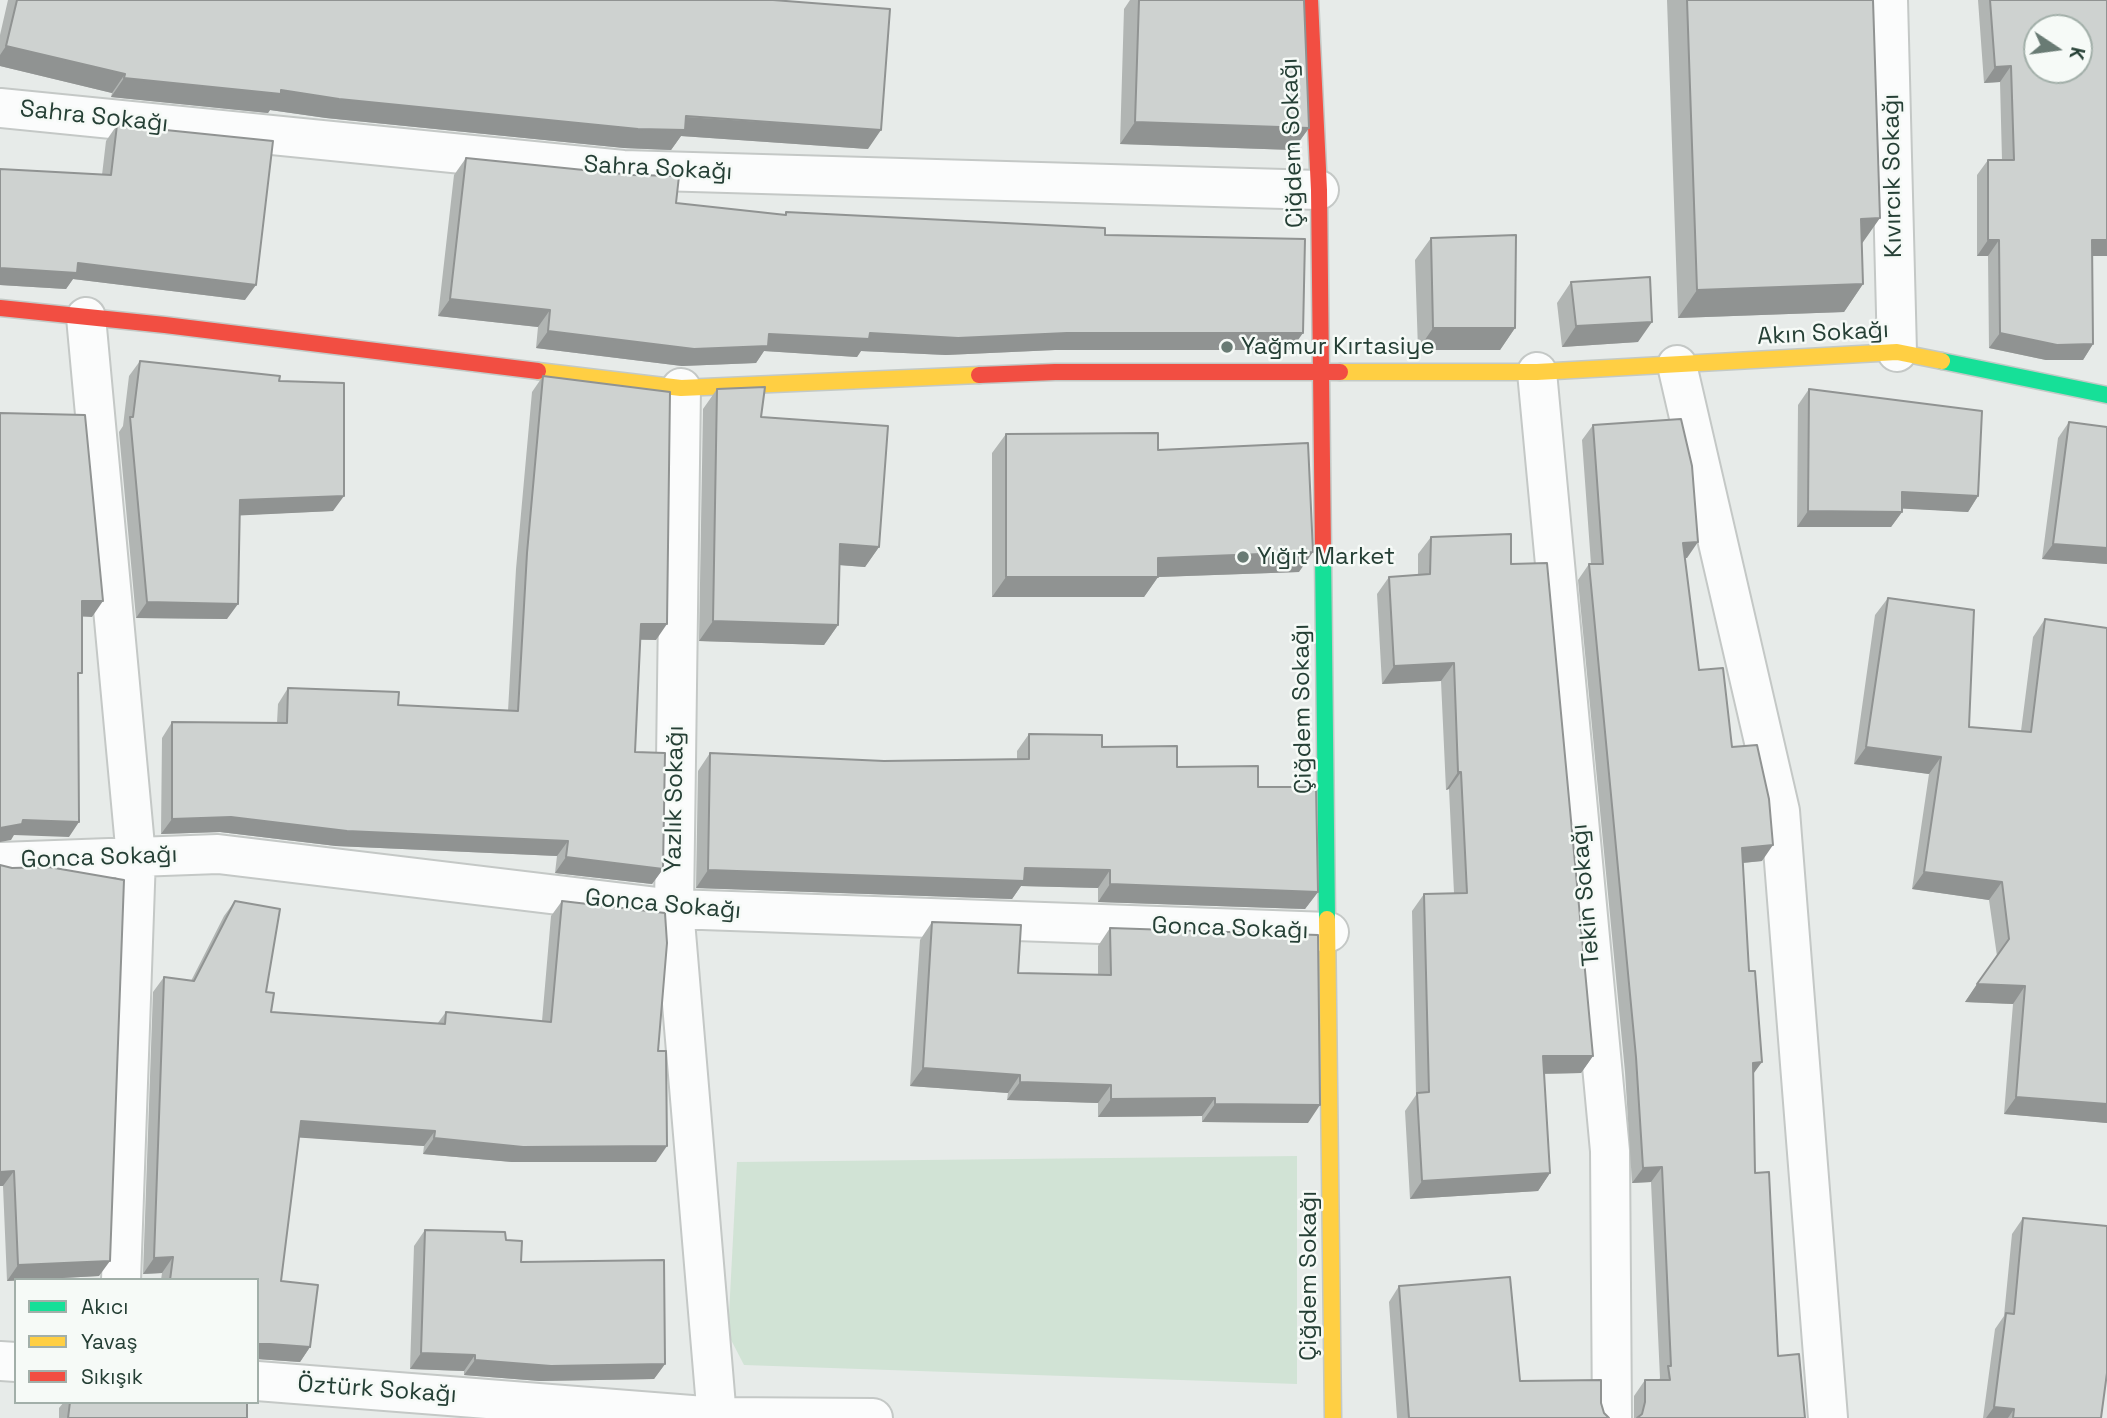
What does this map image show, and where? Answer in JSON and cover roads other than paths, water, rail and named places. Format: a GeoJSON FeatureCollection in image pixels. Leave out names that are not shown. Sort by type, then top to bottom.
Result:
{"type":"FeatureCollection","features":[{"type":"Feature","properties":{"kind":"street","name":"Çiğdem Sokağı"},"geometry":{"type":"LineString","coordinates":[[1310,0],[1319,190],[1333,1418]]}},
{"type":"Feature","properties":{"kind":"street","name":"Kıvırcık Sokağı"},"geometry":{"type":"LineString","coordinates":[[1888,0],[1897,352]]}},
{"type":"Feature","properties":{"kind":"street","name":"Sahra Sokağı"},"geometry":{"type":"LineString","coordinates":[[0,108],[623,170],[1319,190]]}},
{"type":"Feature","properties":{"kind":"street","name":"Akın Sokağı"},"geometry":{"type":"LineString","coordinates":[[0,308],[681,388],[1055,372],[1537,372],[1897,352],[2107,395]]}},
{"type":"Feature","properties":{"kind":"street"},"geometry":{"type":"LineString","coordinates":[[86,317],[136,857],[121,1278]]}},
{"type":"Feature","properties":{"kind":"street"},"geometry":{"type":"LineString","coordinates":[[1677,365],[1780,811],[1828,1418]]}},
{"type":"Feature","properties":{"kind":"street","name":"Tekin Sokağı"},"geometry":{"type":"LineString","coordinates":[[1537,372],[1610,1151],[1612,1418]]}},
{"type":"Feature","properties":{"kind":"street","name":"Yazlık Sokağı"},"geometry":{"type":"LineString","coordinates":[[681,388],[674,909],[717,1417]]}},
{"type":"Feature","properties":{"kind":"street","name":"Gonca Sokağı"},"geometry":{"type":"LineString","coordinates":[[0,862],[218,853],[674,909],[1329,932]]}},
{"type":"Feature","properties":{"kind":"street","name":"Öztürk Sokağı"},"geometry":{"type":"LineString","coordinates":[[259,1381],[405,1405],[717,1417],[873,1418]]}},
{"type":"Feature","properties":{"kind":"place","name":"Yağmur Kırtasiye"},"geometry":{"type":"Point","coordinates":[1227,347]}},
{"type":"Feature","properties":{"kind":"place","name":"Yığıt Market"},"geometry":{"type":"Point","coordinates":[1243,557]}}]}
